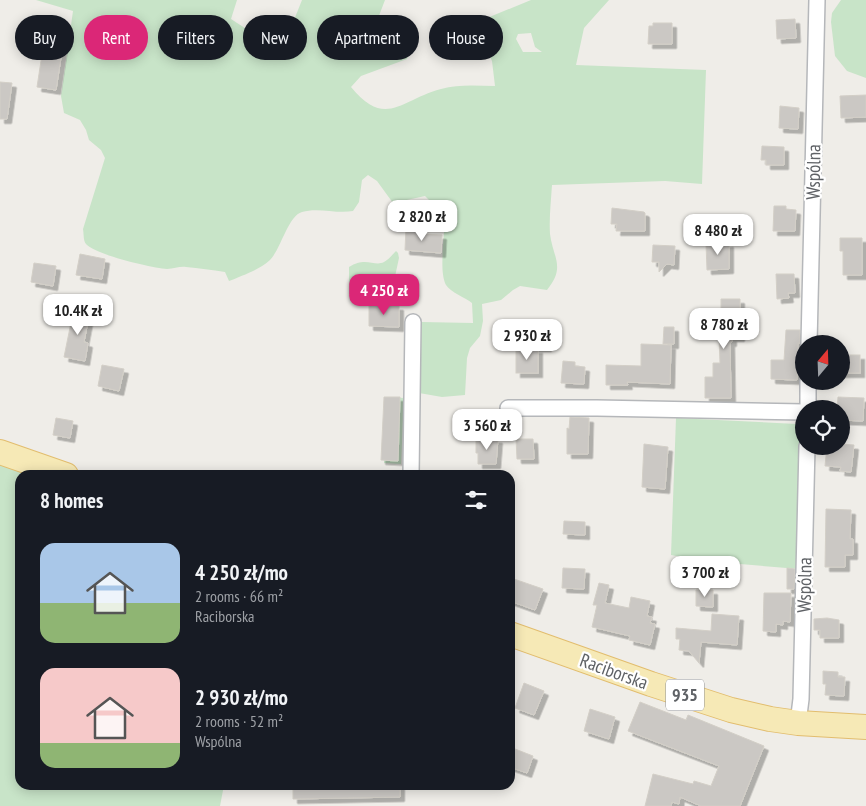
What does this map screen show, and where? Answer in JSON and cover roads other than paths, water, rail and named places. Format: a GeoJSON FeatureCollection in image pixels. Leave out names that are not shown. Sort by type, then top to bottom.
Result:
{"type":"FeatureCollection","features":[{"type":"Feature","properties":{"kind":"main road"},"geometry":{"type":"LineString","coordinates":[[0,452],[52,470]]}},
{"type":"Feature","properties":{"kind":"main road","name":"Raciborska"},"geometry":{"type":"LineString","coordinates":[[515,636],[731,710],[798,724],[866,727]]}},
{"type":"Feature","properties":{"kind":"street","name":"Wspólna"},"geometry":{"type":"LineString","coordinates":[[809,335],[817,0]]}},
{"type":"Feature","properties":{"kind":"street"},"geometry":{"type":"LineString","coordinates":[[411,470],[413,322]]}},
{"type":"Feature","properties":{"kind":"street"},"geometry":{"type":"LineString","coordinates":[[508,408],[795,412]]}},
{"type":"Feature","properties":{"kind":"street","name":"Wspólna"},"geometry":{"type":"LineString","coordinates":[[798,724],[801,700],[807,455]]}}]}
